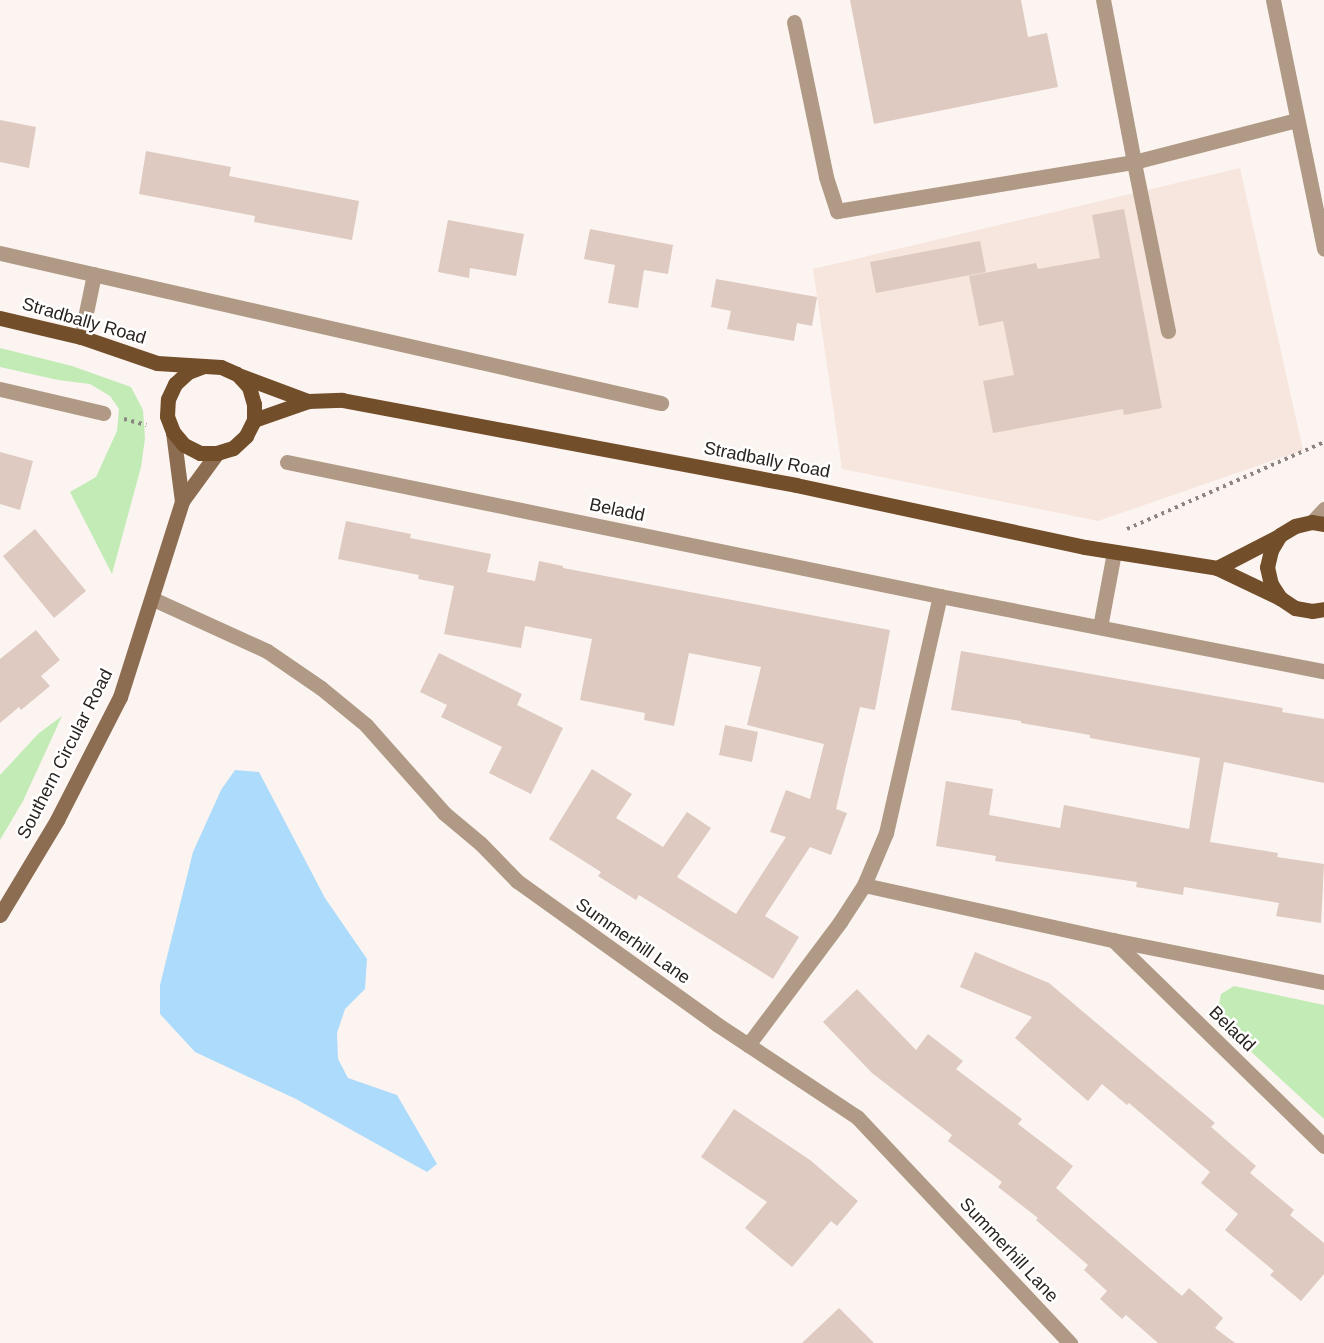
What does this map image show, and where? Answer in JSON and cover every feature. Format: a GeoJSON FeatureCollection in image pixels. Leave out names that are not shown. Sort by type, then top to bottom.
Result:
{"type":"FeatureCollection","features":[{"type":"Feature","properties":{"kind":"main road","name":"Stradbally Road"},"geometry":{"type":"LineString","coordinates":[[0,318],[81,337],[158,363],[204,366]]}},
{"type":"Feature","properties":{"kind":"main road","name":"Stradbally Road"},"geometry":{"type":"LineString","coordinates":[[158,363],[175,384]]}},
{"type":"Feature","properties":{"kind":"main road"},"geometry":{"type":"LineString","coordinates":[[204,366],[221,367],[237,374],[249,387],[254,404],[254,420],[246,436],[233,448],[217,453],[200,453],[184,445],[172,432],[167,416],[168,399],[175,384],[188,372],[204,366]]}},
{"type":"Feature","properties":{"kind":"main road","name":"Stradbally Road"},"geometry":{"type":"LineString","coordinates":[[237,374],[308,401]]}},
{"type":"Feature","properties":{"kind":"main road","name":"Stradbally Road"},"geometry":{"type":"LineString","coordinates":[[254,420],[308,401],[342,400],[784,483],[1085,547],[1217,568],[1280,598],[1295,608],[1312,611],[1324,609]]}},
{"type":"Feature","properties":{"kind":"main road","name":"Southern Circular Road"},"geometry":{"type":"LineString","coordinates":[[172,432],[182,501]]}},
{"type":"Feature","properties":{"kind":"main road","name":"Southern Circular Road"},"geometry":{"type":"LineString","coordinates":[[0,915],[57,820],[120,697],[153,599],[182,501],[217,453]]}},
{"type":"Feature","properties":{"kind":"main road"},"geometry":{"type":"LineString","coordinates":[[1217,568],[1295,526],[1318,523]]}},
{"type":"Feature","properties":{"kind":"main road"},"geometry":{"type":"LineString","coordinates":[[1280,535],[1271,550],[1267,567],[1271,584],[1280,598]]}},
{"type":"Feature","properties":{"kind":"street"},"geometry":{"type":"LineString","coordinates":[[1103,0],[1168,331]]}},
{"type":"Feature","properties":{"kind":"street"},"geometry":{"type":"LineString","coordinates":[[1273,0],[1324,249]]}},
{"type":"Feature","properties":{"kind":"street"},"geometry":{"type":"LineString","coordinates":[[795,22],[826,177],[837,211],[1134,162],[1296,120]]}},
{"type":"Feature","properties":{"kind":"street"},"geometry":{"type":"LineString","coordinates":[[0,253],[661,403]]}},
{"type":"Feature","properties":{"kind":"street"},"geometry":{"type":"LineString","coordinates":[[81,337],[94,274]]}},
{"type":"Feature","properties":{"kind":"street"},"geometry":{"type":"LineString","coordinates":[[0,389],[103,413]]}},
{"type":"Feature","properties":{"kind":"street","name":"Beladd"},"geometry":{"type":"LineString","coordinates":[[286,462],[940,596],[1324,671]]}},
{"type":"Feature","properties":{"kind":"street"},"geometry":{"type":"LineString","coordinates":[[1318,523],[1324,509]]}},
{"type":"Feature","properties":{"kind":"street"},"geometry":{"type":"LineString","coordinates":[[1100,627],[1114,552]]}},
{"type":"Feature","properties":{"kind":"street"},"geometry":{"type":"LineString","coordinates":[[748,1045],[864,885],[886,833],[940,596]]}},
{"type":"Feature","properties":{"kind":"street","name":"Summerhill Lane"},"geometry":{"type":"LineString","coordinates":[[153,599],[267,651],[321,687],[366,725],[444,813],[481,844],[517,881],[748,1045],[857,1117],[1070,1343]]}},
{"type":"Feature","properties":{"kind":"street"},"geometry":{"type":"LineString","coordinates":[[864,885],[1113,940],[1324,982]]}},
{"type":"Feature","properties":{"kind":"street","name":"Beladd"},"geometry":{"type":"LineString","coordinates":[[1113,940],[1324,1146]]}},
{"type":"Feature","properties":{"kind":"path"},"geometry":{"type":"LineString","coordinates":[[103,413],[172,432]]}},
{"type":"Feature","properties":{"kind":"path"},"geometry":{"type":"LineString","coordinates":[[1085,547],[1324,442]]}},
{"type":"Feature","properties":{"kind":"shaded area"},"geometry":{"type":"Polygon","coordinates":[[[1240,168],[1303,450],[1098,521],[842,469],[813,269],[1240,168]]]}},
{"type":"Feature","properties":{"kind":"green space"},"geometry":{"type":"Polygon","coordinates":[[[0,348],[72,366],[131,387],[143,410],[145,438],[141,467],[112,574],[70,492],[96,477],[117,431],[119,409],[110,396],[90,384],[58,380],[0,367],[0,348]]]}},
{"type":"Feature","properties":{"kind":"green space"},"geometry":{"type":"Polygon","coordinates":[[[62,716],[23,801],[0,840],[0,775],[39,733],[62,716]]]}},
{"type":"Feature","properties":{"kind":"green space"},"geometry":{"type":"Polygon","coordinates":[[[1234,986],[1324,1005],[1324,1119],[1223,1026],[1218,1010],[1221,994],[1234,986]]]}},
{"type":"Feature","properties":{"kind":"water"},"geometry":{"type":"Polygon","coordinates":[[[235,770],[259,772],[325,898],[367,959],[365,989],[345,1009],[337,1033],[338,1059],[348,1078],[397,1095],[437,1164],[427,1172],[296,1099],[195,1052],[160,1014],[160,985],[193,852],[221,790],[235,770]]]}},
{"type":"Feature","properties":{"kind":"building"},"geometry":{"type":"Polygon","coordinates":[[[850,0],[1021,0],[1028,37],[1047,33],[1058,87],[874,124],[850,0]]]}},
{"type":"Feature","properties":{"kind":"building"},"geometry":{"type":"Polygon","coordinates":[[[0,120],[36,127],[29,168],[0,162],[0,120]]]}},
{"type":"Feature","properties":{"kind":"building"},"geometry":{"type":"Polygon","coordinates":[[[146,151],[231,167],[229,176],[359,201],[352,240],[254,222],[255,216],[139,194],[146,151]]]}},
{"type":"Feature","properties":{"kind":"building"},"geometry":{"type":"Polygon","coordinates":[[[1124,209],[1162,408],[1124,415],[1123,409],[993,433],[983,381],[1014,375],[1003,321],[979,326],[969,276],[1036,263],[1038,269],[1100,258],[1092,215],[1124,209]]]}},
{"type":"Feature","properties":{"kind":"building"},"geometry":{"type":"Polygon","coordinates":[[[448,220],[524,234],[516,276],[470,268],[469,278],[438,272],[448,220]]]}},
{"type":"Feature","properties":{"kind":"building"},"geometry":{"type":"Polygon","coordinates":[[[590,229],[673,245],[668,274],[644,270],[638,308],[608,303],[615,265],[584,259],[590,229]]]}},
{"type":"Feature","properties":{"kind":"building"},"geometry":{"type":"Polygon","coordinates":[[[980,241],[986,272],[876,293],[870,262],[980,241]]]}},
{"type":"Feature","properties":{"kind":"building"},"geometry":{"type":"Polygon","coordinates":[[[716,279],[817,297],[812,326],[797,323],[794,341],[727,329],[731,311],[711,307],[716,279]]]}},
{"type":"Feature","properties":{"kind":"building"},"geometry":{"type":"Polygon","coordinates":[[[0,452],[33,461],[20,510],[0,504],[0,452]]]}},
{"type":"Feature","properties":{"kind":"building"},"geometry":{"type":"Polygon","coordinates":[[[346,521],[411,534],[410,538],[491,554],[487,572],[535,581],[539,561],[563,566],[563,568],[890,630],[875,710],[860,707],[836,809],[847,813],[831,855],[810,847],[765,916],[799,937],[773,979],[639,895],[636,900],[598,876],[601,872],[549,839],[592,769],[632,794],[616,818],[663,847],[687,812],[711,828],[677,877],[736,914],[786,837],[770,832],[786,790],[810,799],[824,744],[747,725],[761,667],[689,653],[674,726],[644,720],[645,713],[580,700],[592,639],[525,626],[521,648],[444,634],[454,586],[418,579],[419,575],[338,559],[346,521]]]}},
{"type":"Feature","properties":{"kind":"building"},"geometry":{"type":"Polygon","coordinates":[[[35,529],[86,591],[54,618],[3,556],[35,529]]]}},
{"type":"Feature","properties":{"kind":"building"},"geometry":{"type":"Polygon","coordinates":[[[36,630],[60,660],[41,676],[50,686],[21,710],[19,707],[0,723],[0,659],[36,630]]]}},
{"type":"Feature","properties":{"kind":"building"},"geometry":{"type":"Polygon","coordinates":[[[961,651],[1283,708],[1282,712],[1324,719],[1324,783],[1224,762],[1210,842],[1278,853],[1277,857],[1324,864],[1321,923],[1276,916],[1279,903],[1184,887],[1183,895],[1136,887],[1137,882],[995,861],[996,856],[936,846],[946,781],[993,789],[989,815],[1060,828],[1064,805],[1189,829],[1200,758],[1090,738],[1090,735],[1021,723],[1021,721],[951,710],[961,651]]]}},
{"type":"Feature","properties":{"kind":"building"},"geometry":{"type":"Polygon","coordinates":[[[439,653],[522,694],[517,705],[563,728],[531,794],[489,773],[502,747],[441,717],[447,705],[420,692],[439,653]]]}},
{"type":"Feature","properties":{"kind":"building"},"geometry":{"type":"Polygon","coordinates":[[[725,725],[758,732],[752,762],[719,755],[725,725]]]}},
{"type":"Feature","properties":{"kind":"building"},"geometry":{"type":"Polygon","coordinates":[[[975,952],[1049,983],[1215,1123],[1211,1127],[1256,1166],[1250,1173],[1294,1210],[1290,1215],[1324,1243],[1324,1274],[1301,1301],[1270,1275],[1274,1271],[1225,1230],[1238,1214],[1201,1183],[1210,1172],[1129,1103],[1127,1105],[1102,1084],[1088,1101],[1015,1038],[1032,1017],[960,987],[975,952]]]}},
{"type":"Feature","properties":{"kind":"building"},"geometry":{"type":"Polygon","coordinates":[[[857,989],[916,1050],[928,1034],[963,1061],[956,1069],[1022,1119],[1018,1124],[1073,1166],[1056,1188],[1182,1296],[1189,1288],[1223,1318],[1215,1328],[1235,1343],[1158,1343],[1126,1315],[1122,1319],[1100,1299],[1107,1291],[1084,1270],[1088,1265],[1036,1220],[1038,1218],[998,1187],[1002,1182],[948,1141],[952,1135],[872,1073],[823,1022],[857,989]]]}},
{"type":"Feature","properties":{"kind":"building"},"geometry":{"type":"Polygon","coordinates":[[[734,1109],[810,1160],[858,1201],[837,1226],[831,1221],[792,1267],[745,1228],[767,1202],[701,1157],[734,1109]]]}},
{"type":"Feature","properties":{"kind":"building"},"geometry":{"type":"Polygon","coordinates":[[[839,1308],[874,1343],[802,1343],[839,1308]]]}}]}
